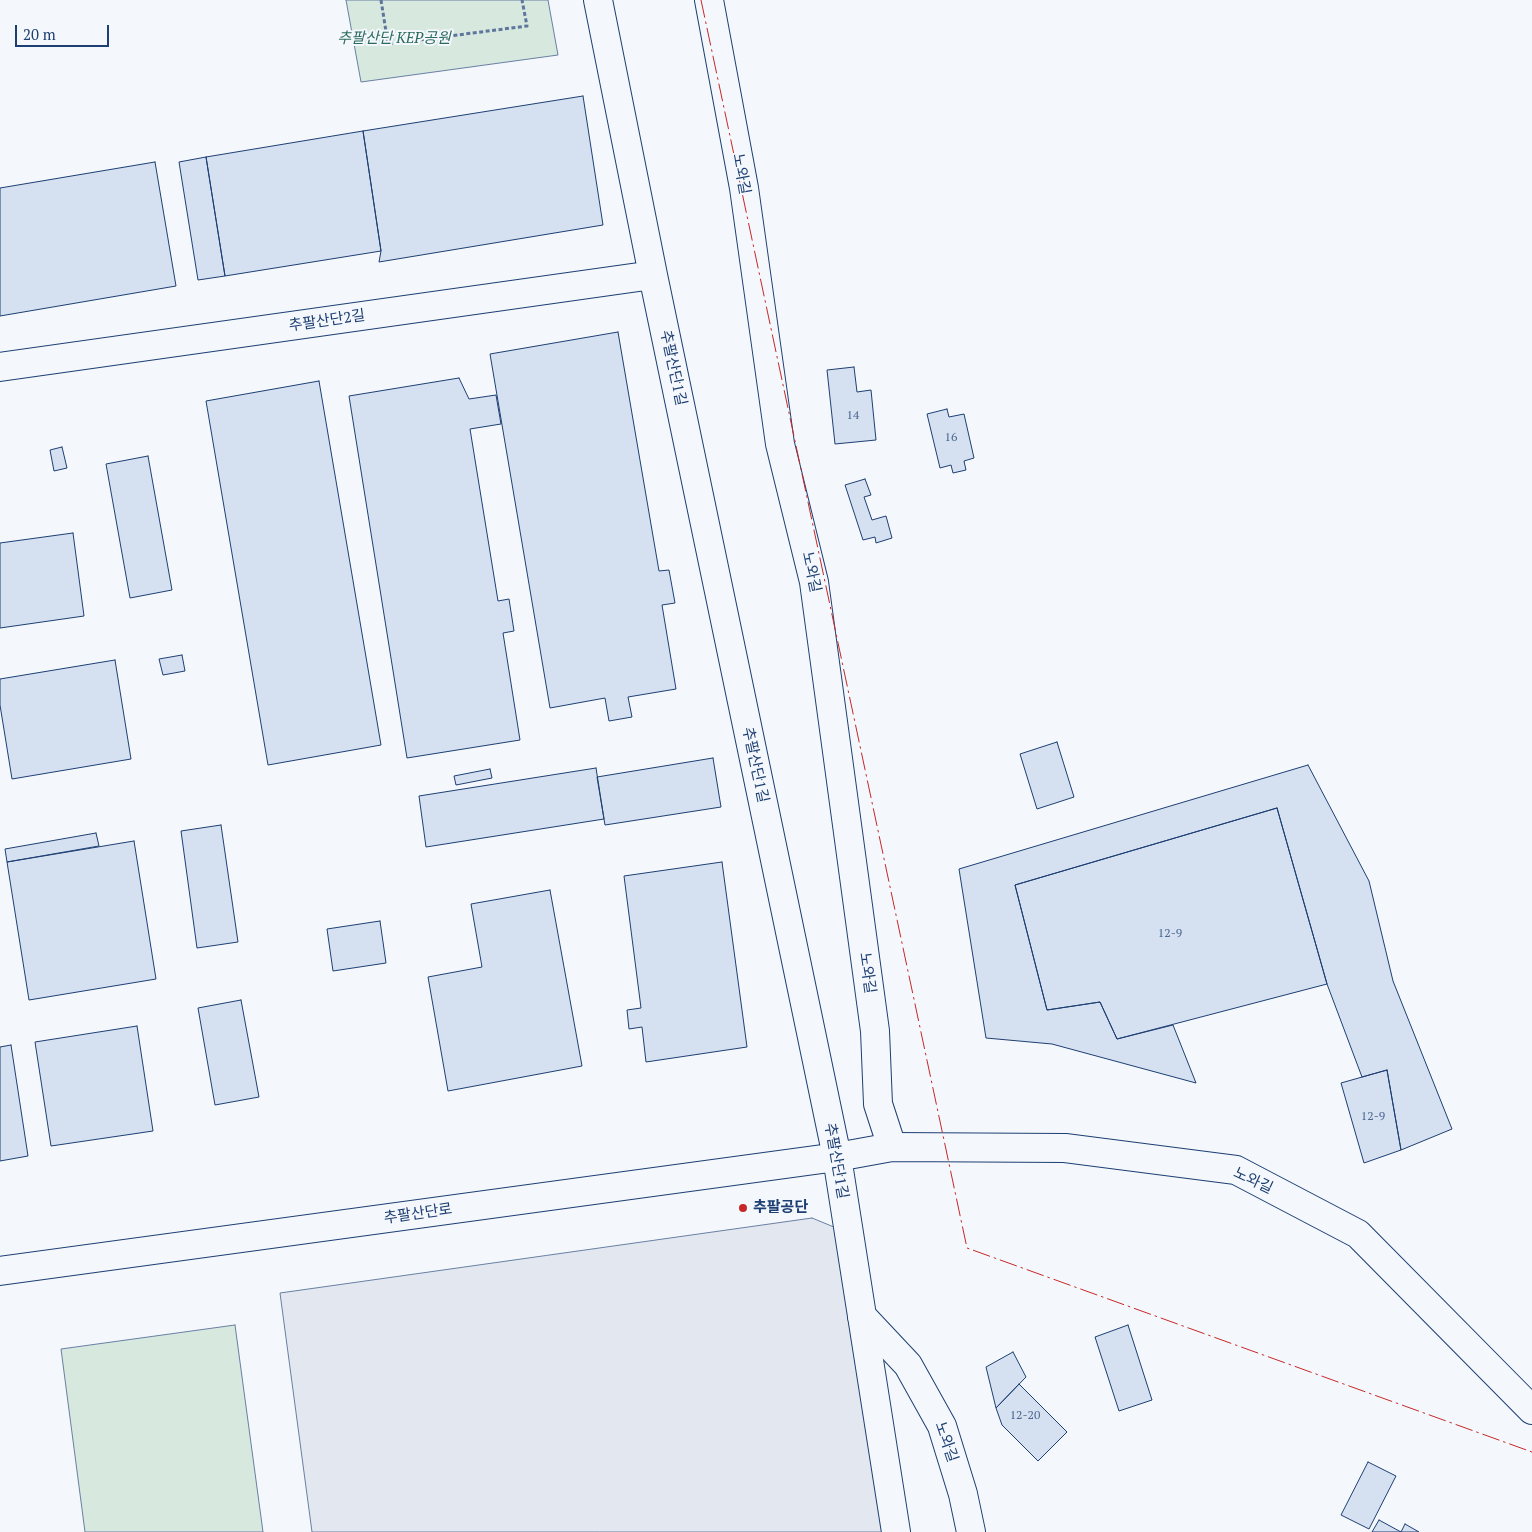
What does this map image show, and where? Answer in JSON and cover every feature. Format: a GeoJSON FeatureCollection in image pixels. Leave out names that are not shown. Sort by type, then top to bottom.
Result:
{"type":"FeatureCollection","features":[{"type":"Feature","properties":{"kind":"street","name":"추팔산단1길"},"geometry":{"type":"LineString","coordinates":[[598,0],[653,275],[837,1157],[896,1532]]}},
{"type":"Feature","properties":{"kind":"street","name":"노와길"},"geometry":{"type":"LineString","coordinates":[[709,0],[744,188],[780,444],[814,582],[875,1031],[878,1104],[892,1147]]}},
{"type":"Feature","properties":{"kind":"street","name":"추팔산단2길"},"geometry":{"type":"LineString","coordinates":[[0,367],[653,275]]}},
{"type":"Feature","properties":{"kind":"street","name":"노와길"},"geometry":{"type":"LineString","coordinates":[[837,1157],[892,1147],[1064,1148],[1236,1170],[1358,1234],[1532,1410]]}},
{"type":"Feature","properties":{"kind":"street","name":"추팔산단로"},"geometry":{"type":"LineString","coordinates":[[0,1271],[837,1157]]}},
{"type":"Feature","properties":{"kind":"street","name":"노와길"},"geometry":{"type":"LineString","coordinates":[[862,1316],[908,1365],[942,1426],[963,1494],[971,1532]]}},
{"type":"Feature","properties":{"kind":"path"},"geometry":{"type":"LineString","coordinates":[[381,0],[388,44],[527,26],[522,0]]}},
{"type":"Feature","properties":{"kind":"green space","name":"추팔산단 KEP공원"},"geometry":{"type":"Polygon","coordinates":[[[346,0],[548,0],[558,55],[361,82],[346,0]]]}},
{"type":"Feature","properties":{"kind":"green space"},"geometry":{"type":"Polygon","coordinates":[[[235,1325],[263,1532],[85,1532],[61,1349],[235,1325]]]}},
{"type":"Feature","properties":{"kind":"shaded area"},"geometry":{"type":"Polygon","coordinates":[[[812,1218],[846,1232],[887,1532],[312,1532],[280,1293],[812,1218]]]}},
{"type":"Feature","properties":{"kind":"building"},"geometry":{"type":"Polygon","coordinates":[[[583,96],[603,225],[379,262],[381,251],[363,131],[583,96]]]}},
{"type":"Feature","properties":{"kind":"building"},"geometry":{"type":"Polygon","coordinates":[[[363,131],[381,251],[225,276],[206,157],[363,131]]]}},
{"type":"Feature","properties":{"kind":"building"},"geometry":{"type":"Polygon","coordinates":[[[206,157],[225,276],[198,280],[179,162],[206,157]]]}},
{"type":"Feature","properties":{"kind":"building"},"geometry":{"type":"Polygon","coordinates":[[[155,162],[176,286],[0,316],[0,188],[155,162]]]}},
{"type":"Feature","properties":{"kind":"building"},"geometry":{"type":"Polygon","coordinates":[[[618,332],[659,571],[669,570],[675,603],[662,605],[676,689],[628,697],[632,717],[609,721],[605,698],[550,708],[490,354],[618,332]]]}},
{"type":"Feature","properties":{"kind":"building"},"geometry":{"type":"Polygon","coordinates":[[[854,367],[857,392],[871,390],[876,440],[835,444],[827,370],[854,367]]]}},
{"type":"Feature","properties":{"kind":"building"},"geometry":{"type":"Polygon","coordinates":[[[459,378],[469,399],[496,395],[501,424],[470,429],[498,601],[509,599],[514,631],[503,633],[520,740],[407,758],[349,396],[459,378]]]}},
{"type":"Feature","properties":{"kind":"building"},"geometry":{"type":"Polygon","coordinates":[[[319,381],[381,745],[268,765],[206,401],[319,381]]]}},
{"type":"Feature","properties":{"kind":"building"},"geometry":{"type":"Polygon","coordinates":[[[947,409],[949,417],[964,414],[974,458],[964,461],[966,470],[953,473],[951,465],[940,468],[927,414],[947,409]]]}},
{"type":"Feature","properties":{"kind":"building"},"geometry":{"type":"Polygon","coordinates":[[[62,447],[67,468],[54,471],[50,450],[62,447]]]}},
{"type":"Feature","properties":{"kind":"building"},"geometry":{"type":"Polygon","coordinates":[[[148,456],[172,590],[130,598],[106,464],[148,456]]]}},
{"type":"Feature","properties":{"kind":"building"},"geometry":{"type":"Polygon","coordinates":[[[865,479],[871,495],[864,497],[872,520],[886,516],[892,538],[876,543],[875,537],[863,540],[845,485],[865,479]]]}},
{"type":"Feature","properties":{"kind":"building"},"geometry":{"type":"Polygon","coordinates":[[[73,533],[84,616],[0,628],[0,543],[73,533]]]}},
{"type":"Feature","properties":{"kind":"building"},"geometry":{"type":"Polygon","coordinates":[[[182,655],[185,671],[163,675],[159,659],[182,655]]]}},
{"type":"Feature","properties":{"kind":"building"},"geometry":{"type":"Polygon","coordinates":[[[115,660],[131,759],[12,779],[0,705],[0,679],[115,660]]]}},
{"type":"Feature","properties":{"kind":"building"},"geometry":{"type":"Polygon","coordinates":[[[1057,742],[1074,797],[1037,809],[1020,754],[1057,742]]]}},
{"type":"Feature","properties":{"kind":"building"},"geometry":{"type":"Polygon","coordinates":[[[713,758],[721,807],[605,825],[597,777],[713,758]]]}},
{"type":"Feature","properties":{"kind":"building"},"geometry":{"type":"Polygon","coordinates":[[[1308,765],[1369,881],[1393,981],[1452,1129],[1401,1150],[1387,1070],[1362,1077],[1327,984],[1277,808],[1015,885],[1047,1010],[1100,1002],[1117,1039],[1173,1025],[1196,1083],[1052,1044],[986,1038],[959,869],[1308,765]]]}},
{"type":"Feature","properties":{"kind":"building"},"geometry":{"type":"Polygon","coordinates":[[[596,768],[604,819],[426,847],[419,796],[596,768]]]}},
{"type":"Feature","properties":{"kind":"building"},"geometry":{"type":"Polygon","coordinates":[[[490,769],[492,778],[456,785],[454,776],[490,769]]]}},
{"type":"Feature","properties":{"kind":"building"},"geometry":{"type":"Polygon","coordinates":[[[1277,808],[1327,984],[1117,1039],[1100,1002],[1047,1010],[1015,885],[1277,808]]]}},
{"type":"Feature","properties":{"kind":"building"},"geometry":{"type":"Polygon","coordinates":[[[221,825],[238,942],[197,948],[181,831],[221,825]]]}},
{"type":"Feature","properties":{"kind":"building"},"geometry":{"type":"Polygon","coordinates":[[[96,833],[99,846],[7,862],[5,849],[96,833]]]}},
{"type":"Feature","properties":{"kind":"building"},"geometry":{"type":"Polygon","coordinates":[[[134,841],[156,979],[29,1000],[7,862],[134,841]]]}},
{"type":"Feature","properties":{"kind":"building"},"geometry":{"type":"Polygon","coordinates":[[[722,862],[747,1047],[646,1062],[642,1027],[629,1029],[627,1010],[641,1008],[624,876],[722,862]]]}},
{"type":"Feature","properties":{"kind":"building"},"geometry":{"type":"Polygon","coordinates":[[[550,890],[582,1066],[448,1091],[428,977],[482,967],[471,904],[550,890]]]}},
{"type":"Feature","properties":{"kind":"building"},"geometry":{"type":"Polygon","coordinates":[[[380,921],[386,963],[333,971],[327,929],[380,921]]]}},
{"type":"Feature","properties":{"kind":"building"},"geometry":{"type":"Polygon","coordinates":[[[241,1000],[259,1097],[215,1105],[198,1008],[241,1000]]]}},
{"type":"Feature","properties":{"kind":"building"},"geometry":{"type":"Polygon","coordinates":[[[137,1026],[153,1131],[51,1146],[35,1042],[137,1026]]]}},
{"type":"Feature","properties":{"kind":"building"},"geometry":{"type":"Polygon","coordinates":[[[11,1045],[28,1156],[0,1161],[0,1047],[11,1045]]]}},
{"type":"Feature","properties":{"kind":"building"},"geometry":{"type":"Polygon","coordinates":[[[1387,1070],[1401,1150],[1364,1163],[1341,1083],[1387,1070]]]}},
{"type":"Feature","properties":{"kind":"building"},"geometry":{"type":"Polygon","coordinates":[[[1128,1325],[1152,1400],[1119,1411],[1095,1337],[1128,1325]]]}},
{"type":"Feature","properties":{"kind":"building"},"geometry":{"type":"Polygon","coordinates":[[[1013,1352],[1026,1377],[996,1408],[986,1367],[1013,1352]]]}},
{"type":"Feature","properties":{"kind":"building"},"geometry":{"type":"Polygon","coordinates":[[[1019,1384],[1067,1432],[1038,1461],[1002,1425],[996,1408],[1019,1384]]]}},
{"type":"Feature","properties":{"kind":"building"},"geometry":{"type":"Polygon","coordinates":[[[1368,1462],[1396,1476],[1369,1529],[1341,1515],[1368,1462]]]}},
{"type":"Feature","properties":{"kind":"building"},"geometry":{"type":"Polygon","coordinates":[[[1379,1520],[1401,1532],[1372,1532],[1379,1520]]]}},
{"type":"Feature","properties":{"kind":"building"},"geometry":{"type":"Polygon","coordinates":[[[1405,1524],[1419,1532],[1401,1532],[1405,1524]]]}},
{"type":"Feature","properties":{"kind":"power"},"geometry":{"type":"LineString","coordinates":[[701,0],[967,1248],[1532,1452]]}},
{"type":"Feature","properties":{"kind":"place","name":"추팔공단"},"geometry":{"type":"Point","coordinates":[743,1208]}}]}
